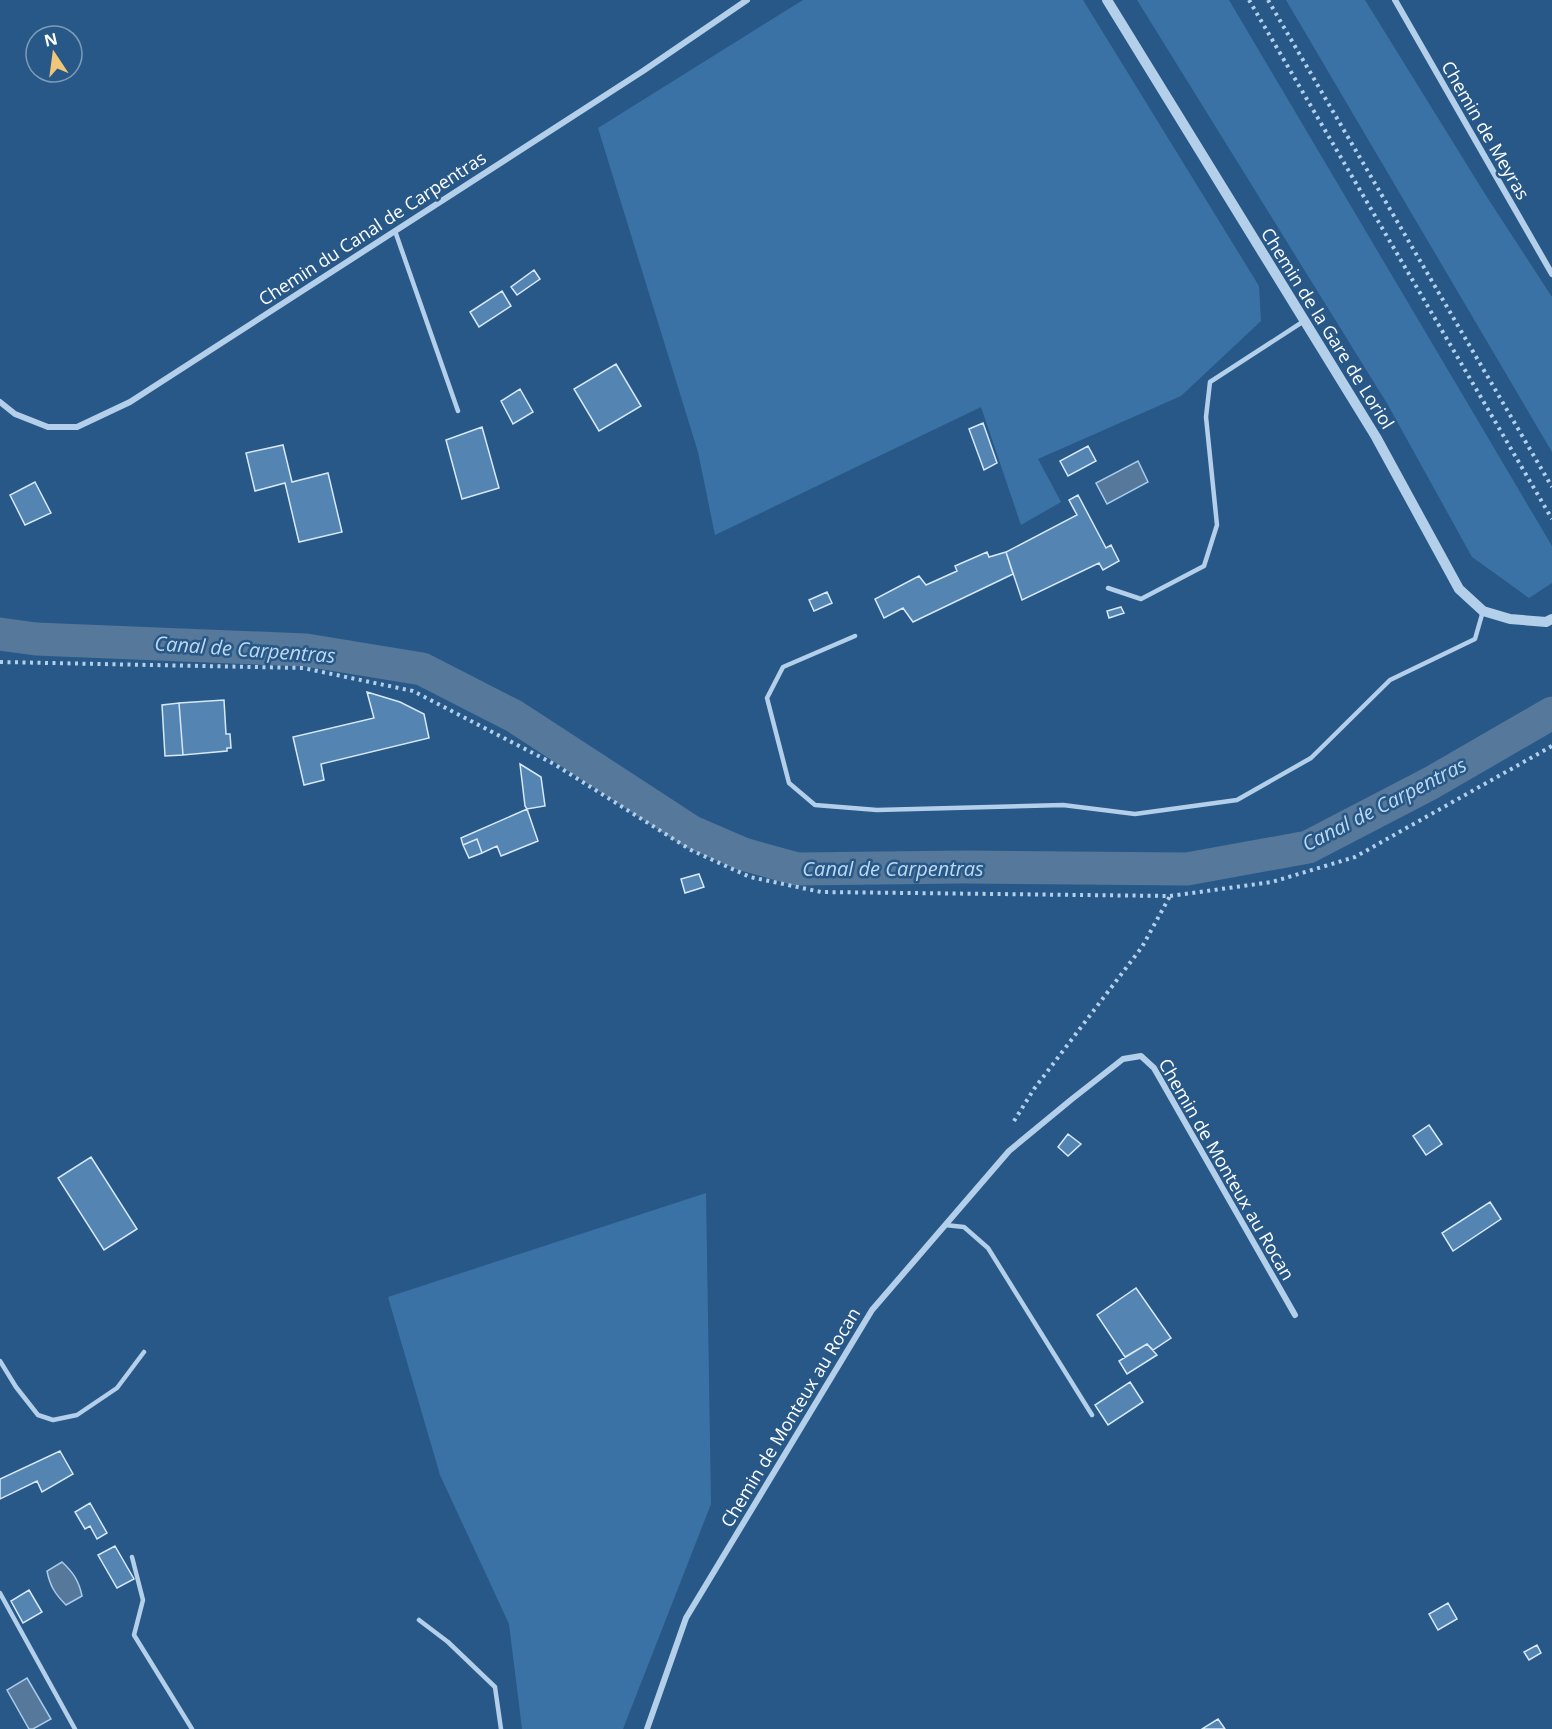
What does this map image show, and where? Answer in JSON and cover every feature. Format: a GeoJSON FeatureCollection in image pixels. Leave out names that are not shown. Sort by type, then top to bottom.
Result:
{"type":"FeatureCollection","features":[{"type":"Feature","properties":{"kind":"street","name":"Chemin du Canal de Carpentras"},"geometry":{"type":"LineString","coordinates":[[0,402],[15,414],[48,427],[77,427],[130,402],[643,71],[747,0]]}},
{"type":"Feature","properties":{"kind":"street","name":"Chemin de la Gare de Loriol"},"geometry":{"type":"LineString","coordinates":[[1107,0],[1376,438],[1459,589],[1483,611],[1510,619],[1546,622],[1552,619]]}},
{"type":"Feature","properties":{"kind":"street","name":"Chemin de Meyras"},"geometry":{"type":"LineString","coordinates":[[1395,0],[1552,274]]}},
{"type":"Feature","properties":{"kind":"street","name":"Chemin de Monteux au Rocan"},"geometry":{"type":"LineString","coordinates":[[647,1729],[686,1618],[872,1310],[1009,1151],[1124,1059],[1142,1056],[1154,1068],[1295,1315]]}},
{"type":"Feature","properties":{"kind":"lane"},"geometry":{"type":"LineString","coordinates":[[395,231],[459,411]]}},
{"type":"Feature","properties":{"kind":"lane"},"geometry":{"type":"LineString","coordinates":[[1108,588],[1141,599],[1204,566],[1217,525],[1206,417],[1210,382],[1304,321]]}},
{"type":"Feature","properties":{"kind":"lane"},"geometry":{"type":"LineString","coordinates":[[855,636],[783,667],[767,698],[789,783],[815,805],[877,810],[1063,805],[1135,814],[1238,800],[1311,758],[1390,680],[1475,639],[1483,611]]}},
{"type":"Feature","properties":{"kind":"lane"},"geometry":{"type":"LineString","coordinates":[[945,1225],[964,1227],[988,1248],[1092,1415]]}},
{"type":"Feature","properties":{"kind":"lane"},"geometry":{"type":"LineString","coordinates":[[0,1361],[16,1388],[38,1415],[53,1420],[77,1415],[117,1388],[144,1352]]}},
{"type":"Feature","properties":{"kind":"lane"},"geometry":{"type":"LineString","coordinates":[[132,1557],[143,1600],[134,1635],[192,1729]]}},
{"type":"Feature","properties":{"kind":"lane"},"geometry":{"type":"LineString","coordinates":[[0,1593],[75,1729]]}},
{"type":"Feature","properties":{"kind":"lane"},"geometry":{"type":"LineString","coordinates":[[419,1620],[448,1642],[495,1687],[501,1729]]}},
{"type":"Feature","properties":{"kind":"path"},"geometry":{"type":"LineString","coordinates":[[1249,0],[1552,519]]}},
{"type":"Feature","properties":{"kind":"path"},"geometry":{"type":"LineString","coordinates":[[1268,0],[1552,487]]}},
{"type":"Feature","properties":{"kind":"path"},"geometry":{"type":"LineString","coordinates":[[0,662],[303,668],[413,691],[554,764],[692,850],[750,877],[821,892],[1170,896],[1272,882],[1355,856],[1552,746]]}},
{"type":"Feature","properties":{"kind":"path"},"geometry":{"type":"LineString","coordinates":[[1009,1151],[1014,1120],[1034,1089],[1142,947],[1170,896]]}},
{"type":"Feature","properties":{"kind":"shaded area"},"geometry":{"type":"Polygon","coordinates":[[[803,0],[1083,0],[1259,286],[1261,321],[1181,396],[1038,459],[1061,502],[1021,525],[981,407],[715,535],[698,452],[598,128],[803,0]]]}},
{"type":"Feature","properties":{"kind":"shaded area"},"geometry":{"type":"Polygon","coordinates":[[[1137,0],[1229,0],[1552,546],[1552,583],[1529,598],[1472,557],[1388,405],[1137,0]]]}},
{"type":"Feature","properties":{"kind":"shaded area"},"geometry":{"type":"Polygon","coordinates":[[[1286,0],[1365,0],[1485,194],[1552,297],[1552,452],[1286,0]]]}},
{"type":"Feature","properties":{"kind":"shaded area"},"geometry":{"type":"Polygon","coordinates":[[[1138,461],[1148,482],[1107,504],[1096,483],[1138,461]]]}},
{"type":"Feature","properties":{"kind":"shaded area"},"geometry":{"type":"Polygon","coordinates":[[[706,1193],[711,1504],[623,1729],[522,1729],[509,1624],[440,1475],[388,1297],[706,1193]]]}},
{"type":"Feature","properties":{"kind":"shaded area"},"geometry":{"type":"Polygon","coordinates":[[[62,1562],[75,1577],[82,1596],[66,1605],[54,1590],[47,1571],[62,1562]]]}},
{"type":"Feature","properties":{"kind":"shaded area"},"geometry":{"type":"Polygon","coordinates":[[[27,1678],[51,1719],[33,1729],[29,1729],[7,1690],[27,1678]]]}},
{"type":"Feature","properties":{"kind":"building"},"geometry":{"type":"Polygon","coordinates":[[[534,270],[540,279],[517,295],[511,287],[534,270]]]}},
{"type":"Feature","properties":{"kind":"building"},"geometry":{"type":"Polygon","coordinates":[[[502,291],[511,306],[479,327],[470,312],[502,291]]]}},
{"type":"Feature","properties":{"kind":"building"},"geometry":{"type":"Polygon","coordinates":[[[616,364],[641,406],[599,431],[574,389],[616,364]]]}},
{"type":"Feature","properties":{"kind":"building"},"geometry":{"type":"Polygon","coordinates":[[[520,389],[533,412],[513,424],[501,401],[520,389]]]}},
{"type":"Feature","properties":{"kind":"building"},"geometry":{"type":"Polygon","coordinates":[[[983,423],[997,463],[984,470],[969,429],[983,423]]]}},
{"type":"Feature","properties":{"kind":"building"},"geometry":{"type":"Polygon","coordinates":[[[482,427],[499,488],[462,499],[446,440],[482,427]]]}},
{"type":"Feature","properties":{"kind":"building"},"geometry":{"type":"Polygon","coordinates":[[[283,445],[292,482],[328,473],[342,532],[299,542],[285,483],[255,491],[246,453],[283,445]]]}},
{"type":"Feature","properties":{"kind":"building"},"geometry":{"type":"Polygon","coordinates":[[[1088,446],[1096,461],[1068,476],[1060,461],[1088,446]]]}},
{"type":"Feature","properties":{"kind":"building"},"geometry":{"type":"Polygon","coordinates":[[[35,482],[51,513],[25,525],[10,495],[35,482]]]}},
{"type":"Feature","properties":{"kind":"building"},"geometry":{"type":"Polygon","coordinates":[[[1078,495],[1106,548],[1111,545],[1119,561],[1103,570],[1099,563],[1022,600],[1006,552],[1077,515],[1069,500],[1078,495]]]}},
{"type":"Feature","properties":{"kind":"building"},"geometry":{"type":"Polygon","coordinates":[[[987,552],[989,557],[1006,552],[1013,574],[913,622],[903,608],[884,618],[875,599],[919,576],[926,585],[957,571],[955,566],[987,552]]]}},
{"type":"Feature","properties":{"kind":"building"},"geometry":{"type":"Polygon","coordinates":[[[827,592],[832,603],[814,611],[809,600],[827,592]]]}},
{"type":"Feature","properties":{"kind":"building"},"geometry":{"type":"Polygon","coordinates":[[[1121,607],[1124,613],[1109,618],[1107,611],[1121,607]]]}},
{"type":"Feature","properties":{"kind":"building"},"geometry":{"type":"Polygon","coordinates":[[[367,692],[400,702],[424,714],[429,738],[321,764],[324,780],[304,785],[293,737],[374,718],[367,692]]]}},
{"type":"Feature","properties":{"kind":"building"},"geometry":{"type":"Polygon","coordinates":[[[224,700],[226,734],[230,734],[231,748],[227,748],[227,751],[183,755],[179,703],[224,700]]]}},
{"type":"Feature","properties":{"kind":"building"},"geometry":{"type":"Polygon","coordinates":[[[179,703],[183,755],[165,756],[162,705],[179,703]]]}},
{"type":"Feature","properties":{"kind":"building"},"geometry":{"type":"Polygon","coordinates":[[[520,764],[541,777],[545,806],[527,809],[525,806],[520,764]]]}},
{"type":"Feature","properties":{"kind":"building"},"geometry":{"type":"Polygon","coordinates":[[[527,809],[538,841],[501,856],[497,846],[482,853],[477,839],[463,845],[461,838],[527,809]]]}},
{"type":"Feature","properties":{"kind":"building"},"geometry":{"type":"Polygon","coordinates":[[[477,839],[482,853],[469,858],[463,845],[477,839]]]}},
{"type":"Feature","properties":{"kind":"building"},"geometry":{"type":"Polygon","coordinates":[[[699,874],[704,887],[685,893],[681,879],[699,874]]]}},
{"type":"Feature","properties":{"kind":"building"},"geometry":{"type":"Polygon","coordinates":[[[1429,1125],[1442,1144],[1426,1155],[1413,1136],[1429,1125]]]}},
{"type":"Feature","properties":{"kind":"building"},"geometry":{"type":"Polygon","coordinates":[[[1068,1134],[1081,1144],[1068,1156],[1058,1147],[1068,1134]]]}},
{"type":"Feature","properties":{"kind":"building"},"geometry":{"type":"Polygon","coordinates":[[[91,1157],[137,1229],[104,1250],[58,1178],[91,1157]]]}},
{"type":"Feature","properties":{"kind":"building"},"geometry":{"type":"Polygon","coordinates":[[[1490,1202],[1501,1219],[1453,1251],[1442,1233],[1490,1202]]]}},
{"type":"Feature","properties":{"kind":"building"},"geometry":{"type":"Polygon","coordinates":[[[1136,1288],[1171,1338],[1153,1350],[1147,1344],[1125,1357],[1097,1315],[1136,1288]]]}},
{"type":"Feature","properties":{"kind":"building"},"geometry":{"type":"Polygon","coordinates":[[[1147,1344],[1157,1355],[1127,1374],[1119,1361],[1147,1344]]]}},
{"type":"Feature","properties":{"kind":"building"},"geometry":{"type":"Polygon","coordinates":[[[1130,1382],[1143,1402],[1108,1425],[1095,1405],[1130,1382]]]}},
{"type":"Feature","properties":{"kind":"building"},"geometry":{"type":"Polygon","coordinates":[[[60,1451],[73,1474],[42,1492],[37,1481],[0,1499],[0,1479],[60,1451]]]}},
{"type":"Feature","properties":{"kind":"building"},"geometry":{"type":"Polygon","coordinates":[[[90,1503],[107,1533],[97,1539],[90,1526],[85,1529],[75,1512],[90,1503]]]}},
{"type":"Feature","properties":{"kind":"building"},"geometry":{"type":"Polygon","coordinates":[[[115,1546],[134,1579],[117,1588],[98,1555],[115,1546]]]}},
{"type":"Feature","properties":{"kind":"building"},"geometry":{"type":"Polygon","coordinates":[[[29,1590],[42,1612],[23,1623],[11,1601],[29,1590]]]}},
{"type":"Feature","properties":{"kind":"building"},"geometry":{"type":"Polygon","coordinates":[[[1448,1603],[1457,1619],[1438,1630],[1429,1614],[1448,1603]]]}},
{"type":"Feature","properties":{"kind":"building"},"geometry":{"type":"Polygon","coordinates":[[[1537,1645],[1541,1653],[1529,1660],[1524,1652],[1537,1645]]]}},
{"type":"Feature","properties":{"kind":"building"},"geometry":{"type":"Polygon","coordinates":[[[1218,1719],[1225,1729],[1202,1729],[1218,1719]]]}},
{"type":"Feature","properties":{"kind":"waterway","name":"Canal de Carpentras"},"geometry":{"type":"LineString","coordinates":[[0,634],[36,639],[306,650],[422,669],[514,716],[692,832],[743,854],[797,869],[965,867],[1187,869],[1308,847],[1431,783],[1552,713]]}}]}
